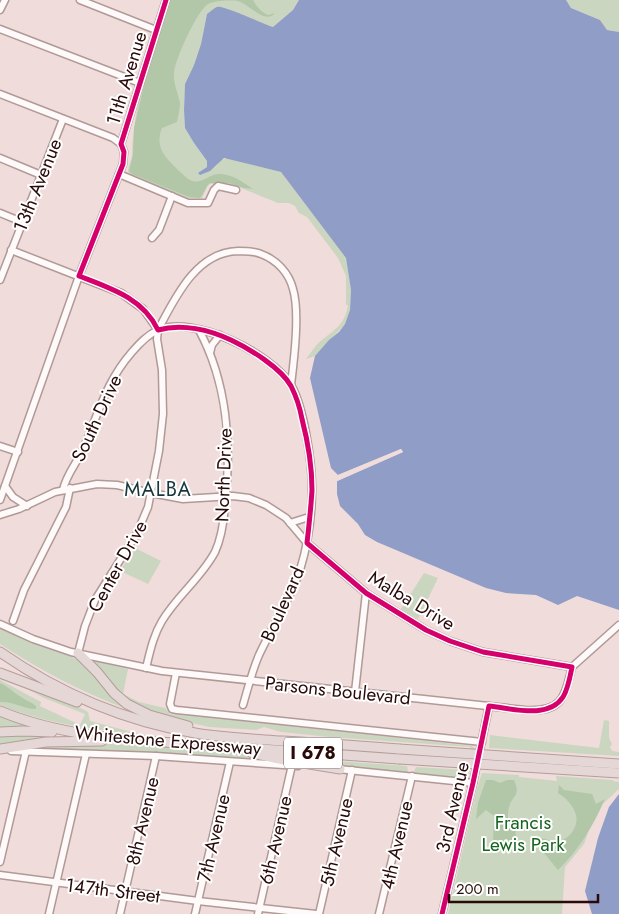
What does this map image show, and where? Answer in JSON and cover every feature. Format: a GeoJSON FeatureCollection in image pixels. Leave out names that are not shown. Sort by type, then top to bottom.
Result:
{"type":"FeatureCollection","features":[{"type":"Feature","properties":{"kind":"highway","name":"Whitestone Expressway"},"geometry":{"type":"LineString","coordinates":[[0,652],[68,692],[110,710],[145,722],[198,733],[256,739],[619,764]]}},
{"type":"Feature","properties":{"kind":"highway"},"geometry":{"type":"LineString","coordinates":[[78,653],[98,672],[117,696],[137,710],[181,724],[256,739]]}},
{"type":"Feature","properties":{"kind":"highway"},"geometry":{"type":"LineString","coordinates":[[0,673],[92,708],[145,722]]}},
{"type":"Feature","properties":{"kind":"highway","name":"Whitestone Expressway"},"geometry":{"type":"LineString","coordinates":[[0,711],[37,724],[92,735],[146,741],[399,760],[619,773]]}},
{"type":"Feature","properties":{"kind":"highway"},"geometry":{"type":"LineString","coordinates":[[0,732],[34,730],[92,735]]}},
{"type":"Feature","properties":{"kind":"highway"},"geometry":{"type":"LineString","coordinates":[[0,750],[15,745],[54,741],[146,741]]}},
{"type":"Feature","properties":{"kind":"highway"},"geometry":{"type":"LineString","coordinates":[[227,746],[275,758],[340,769]]}},
{"type":"Feature","properties":{"kind":"street"},"geometry":{"type":"LineString","coordinates":[[0,10],[4,0]]}},
{"type":"Feature","properties":{"kind":"street"},"geometry":{"type":"LineString","coordinates":[[80,0],[156,30]]}},
{"type":"Feature","properties":{"kind":"street","name":"11th Avenue"},"geometry":{"type":"LineString","coordinates":[[0,500],[80,276],[120,174],[124,155],[121,144],[166,0]]}},
{"type":"Feature","properties":{"kind":"street"},"geometry":{"type":"LineString","coordinates":[[0,29],[140,83]]}},
{"type":"Feature","properties":{"kind":"street"},"geometry":{"type":"LineString","coordinates":[[0,94],[113,138],[121,144]]}},
{"type":"Feature","properties":{"kind":"street","name":"13th Avenue"},"geometry":{"type":"LineString","coordinates":[[0,278],[63,119]]}},
{"type":"Feature","properties":{"kind":"street"},"geometry":{"type":"LineString","coordinates":[[0,158],[41,175]]}},
{"type":"Feature","properties":{"kind":"street"},"geometry":{"type":"LineString","coordinates":[[120,174],[188,202],[208,202],[218,186],[236,190]]}},
{"type":"Feature","properties":{"kind":"street"},"geometry":{"type":"LineString","coordinates":[[152,238],[159,230],[172,196]]}},
{"type":"Feature","properties":{"kind":"street"},"geometry":{"type":"LineString","coordinates":[[0,213],[22,222]]}},
{"type":"Feature","properties":{"kind":"street"},"geometry":{"type":"LineString","coordinates":[[11,250],[80,276],[127,297],[148,314],[158,330],[184,286],[202,266],[214,257],[220,254],[240,251],[257,252],[265,255],[283,269],[294,290],[296,327],[291,385]]}},
{"type":"Feature","properties":{"kind":"street","name":"Boulevard"},"geometry":{"type":"LineString","coordinates":[[158,330],[177,327],[199,330],[220,335],[241,345],[263,359],[291,385],[301,414],[309,456],[312,489],[308,543],[293,587],[258,658],[243,705]]}},
{"type":"Feature","properties":{"kind":"street","name":"South Drive"},"geometry":{"type":"LineString","coordinates":[[13,621],[24,590],[66,507],[67,479],[84,449],[112,379],[136,348],[158,330]]}},
{"type":"Feature","properties":{"kind":"street","name":"Center Drive"},"geometry":{"type":"LineString","coordinates":[[78,653],[91,610],[100,591],[139,529],[146,513],[151,493],[159,451],[162,414],[162,370],[157,339],[158,330]]}},
{"type":"Feature","properties":{"kind":"street","name":"North Drive"},"geometry":{"type":"LineString","coordinates":[[146,668],[152,643],[162,621],[204,569],[215,552],[223,523],[228,456],[225,412],[219,381],[210,353],[199,330]]}},
{"type":"Feature","properties":{"kind":"street"},"geometry":{"type":"LineString","coordinates":[[210,353],[212,345],[220,335]]}},
{"type":"Feature","properties":{"kind":"street"},"geometry":{"type":"LineString","coordinates":[[0,446],[18,452]]}},
{"type":"Feature","properties":{"kind":"street","name":"Malba Drive"},"geometry":{"type":"LineString","coordinates":[[0,515],[27,506],[51,493],[87,485],[106,484],[193,499],[241,496],[266,505],[290,523],[308,543],[366,592],[426,630],[464,646],[490,654],[572,668]]}},
{"type":"Feature","properties":{"kind":"street"},"geometry":{"type":"LineString","coordinates":[[6,486],[13,498],[27,506]]}},
{"type":"Feature","properties":{"kind":"street"},"geometry":{"type":"LineString","coordinates":[[290,523],[309,517]]}},
{"type":"Feature","properties":{"kind":"street"},"geometry":{"type":"LineString","coordinates":[[355,692],[366,592]]}},
{"type":"Feature","properties":{"kind":"street","name":"Parsons Boulevard"},"geometry":{"type":"LineString","coordinates":[[0,624],[41,642],[78,653],[176,673],[540,711],[553,707],[564,696],[572,668]]}},
{"type":"Feature","properties":{"kind":"street"},"geometry":{"type":"LineString","coordinates":[[572,668],[619,625]]}},
{"type":"Feature","properties":{"kind":"street"},"geometry":{"type":"LineString","coordinates":[[176,673],[170,702],[172,708],[179,711],[482,742]]}},
{"type":"Feature","properties":{"kind":"street","name":"3rd Avenue"},"geometry":{"type":"LineString","coordinates":[[442,914],[489,706]]}},
{"type":"Feature","properties":{"kind":"street"},"geometry":{"type":"LineString","coordinates":[[0,750],[156,756],[292,765],[473,783]]}},
{"type":"Feature","properties":{"kind":"street"},"geometry":{"type":"LineString","coordinates":[[0,862],[26,751]]}},
{"type":"Feature","properties":{"kind":"street"},"geometry":{"type":"LineString","coordinates":[[49,914],[86,754]]}},
{"type":"Feature","properties":{"kind":"street","name":"8th Avenue"},"geometry":{"type":"LineString","coordinates":[[120,914],[156,756]]}},
{"type":"Feature","properties":{"kind":"street","name":"7th Avenue"},"geometry":{"type":"LineString","coordinates":[[195,914],[230,762]]}},
{"type":"Feature","properties":{"kind":"street","name":"6th Avenue"},"geometry":{"type":"LineString","coordinates":[[258,911],[292,765]]}},
{"type":"Feature","properties":{"kind":"street","name":"5th Avenue"},"geometry":{"type":"LineString","coordinates":[[317,914],[352,770]]}},
{"type":"Feature","properties":{"kind":"street","name":"4th Avenue"},"geometry":{"type":"LineString","coordinates":[[379,914],[412,776]]}},
{"type":"Feature","properties":{"kind":"street","name":"147th Street"},"geometry":{"type":"LineString","coordinates":[[0,874],[258,911],[317,914]]}},
{"type":"Feature","properties":{"kind":"green space"},"geometry":{"type":"Polygon","coordinates":[[[168,0],[299,0],[293,10],[273,27],[249,19],[207,14],[201,44],[185,84],[184,110],[185,128],[207,161],[207,167],[199,173],[215,167],[221,160],[228,158],[281,172],[346,258],[351,290],[350,310],[345,324],[315,356],[306,359],[318,344],[339,326],[345,317],[348,305],[346,305],[346,276],[338,258],[307,217],[299,213],[295,206],[289,203],[278,203],[231,184],[210,184],[202,198],[188,198],[134,177],[128,172],[140,95],[168,0]]]}},
{"type":"Feature","properties":{"kind":"green space"},"geometry":{"type":"Polygon","coordinates":[[[169,0],[253,0],[259,9],[268,15],[275,13],[267,17],[238,1],[215,2],[203,8],[187,36],[175,66],[174,80],[180,103],[177,122],[162,128],[159,141],[166,157],[190,180],[196,182],[214,175],[223,174],[237,178],[253,189],[229,183],[210,183],[200,198],[189,197],[132,174],[129,171],[133,155],[134,128],[149,65],[169,0]]]}},
{"type":"Feature","properties":{"kind":"green space"},"geometry":{"type":"Polygon","coordinates":[[[566,0],[619,0],[619,32],[607,30],[600,20],[571,8],[566,0]]]}},
{"type":"Feature","properties":{"kind":"green space"},"geometry":{"type":"Polygon","coordinates":[[[135,548],[161,561],[148,584],[120,571],[135,548]]]}},
{"type":"Feature","properties":{"kind":"green space"},"geometry":{"type":"Polygon","coordinates":[[[424,573],[438,578],[418,619],[401,609],[424,573]]]}},
{"type":"Feature","properties":{"kind":"green space"},"geometry":{"type":"Polygon","coordinates":[[[0,628],[79,660],[86,665],[106,690],[124,708],[60,679],[0,644],[0,628]]]}},
{"type":"Feature","properties":{"kind":"green space"},"geometry":{"type":"Polygon","coordinates":[[[92,661],[128,669],[123,694],[139,702],[165,708],[170,714],[472,746],[474,748],[469,775],[464,779],[413,774],[416,767],[466,770],[471,747],[330,737],[281,732],[264,727],[256,730],[209,727],[161,716],[129,702],[117,692],[92,661]]]}},
{"type":"Feature","properties":{"kind":"green space"},"geometry":{"type":"Polygon","coordinates":[[[1,675],[75,705],[88,712],[90,721],[143,735],[88,728],[53,721],[0,705],[0,680],[41,702],[40,706],[80,725],[85,714],[44,698],[1,675]]]}},
{"type":"Feature","properties":{"kind":"green space"},"geometry":{"type":"Polygon","coordinates":[[[0,683],[36,706],[36,709],[0,702],[0,683]]]}},
{"type":"Feature","properties":{"kind":"green space"},"geometry":{"type":"Polygon","coordinates":[[[0,714],[19,721],[27,729],[0,731],[0,714]]]}},
{"type":"Feature","properties":{"kind":"green space"},"geometry":{"type":"Polygon","coordinates":[[[604,720],[609,721],[609,738],[612,744],[610,747],[612,751],[619,752],[619,756],[489,748],[490,735],[599,748],[604,720]]]}},
{"type":"Feature","properties":{"kind":"green space"},"geometry":{"type":"Polygon","coordinates":[[[15,734],[80,739],[0,746],[0,736],[15,734]]]}},
{"type":"Feature","properties":{"kind":"green space"},"geometry":{"type":"Polygon","coordinates":[[[83,743],[211,749],[250,754],[247,759],[32,747],[83,743]]]}},
{"type":"Feature","properties":{"kind":"green space"},"geometry":{"type":"Polygon","coordinates":[[[307,759],[407,766],[408,772],[312,762],[307,759]]]}},
{"type":"Feature","properties":{"kind":"green space","name":"Francis Lewis Park"},"geometry":{"type":"Polygon","coordinates":[[[482,773],[519,775],[519,777],[557,781],[556,776],[619,782],[619,789],[596,810],[584,844],[565,867],[562,914],[448,914],[482,773]]]}},
{"type":"Feature","properties":{"kind":"green space"},"geometry":{"type":"Polygon","coordinates":[[[486,780],[500,783],[514,780],[517,792],[509,807],[508,819],[515,825],[516,837],[514,841],[493,842],[494,816],[486,810],[476,819],[478,803],[486,780]]]}},
{"type":"Feature","properties":{"kind":"green space"},"geometry":{"type":"Polygon","coordinates":[[[559,785],[564,790],[592,794],[596,804],[605,799],[585,837],[558,870],[539,847],[541,838],[561,840],[569,836],[576,824],[577,819],[573,808],[558,793],[559,785]]]}},
{"type":"Feature","properties":{"kind":"water"},"geometry":{"type":"Polygon","coordinates":[[[299,0],[566,0],[571,8],[600,20],[607,30],[619,32],[619,610],[577,596],[558,605],[536,595],[506,593],[486,588],[377,542],[365,535],[358,524],[340,506],[337,494],[337,481],[403,452],[401,449],[338,475],[331,468],[310,378],[315,356],[339,332],[345,324],[350,310],[351,290],[346,258],[281,172],[224,158],[210,171],[200,175],[198,173],[207,167],[207,161],[185,128],[185,84],[201,44],[207,14],[217,7],[221,7],[273,27],[293,10],[299,0]]]}},
{"type":"Feature","properties":{"kind":"water"},"geometry":{"type":"Polygon","coordinates":[[[619,794],[619,914],[592,914],[585,891],[598,838],[609,807],[619,794]]]}},
{"type":"Feature","properties":{"kind":"pier"},"geometry":{"type":"Polygon","coordinates":[[[401,449],[403,452],[335,482],[336,479],[360,469],[337,477],[338,475],[401,449]]]}},
{"type":"Feature","properties":{"kind":"cycle path"},"geometry":{"type":"LineString","coordinates":[[166,0],[121,144],[124,152],[123,164],[79,276],[114,290],[135,302],[152,319],[158,330],[186,327],[223,336],[256,354],[280,372],[293,390],[306,436],[312,490],[307,543],[366,593],[426,630],[450,641],[483,652],[572,667],[568,687],[563,697],[556,704],[548,708],[529,711],[489,706],[442,914]]}},
{"type":"Feature","properties":{"kind":"district","name":"MALBA"},"geometry":{"type":"Point","coordinates":[158,489]}}]}
